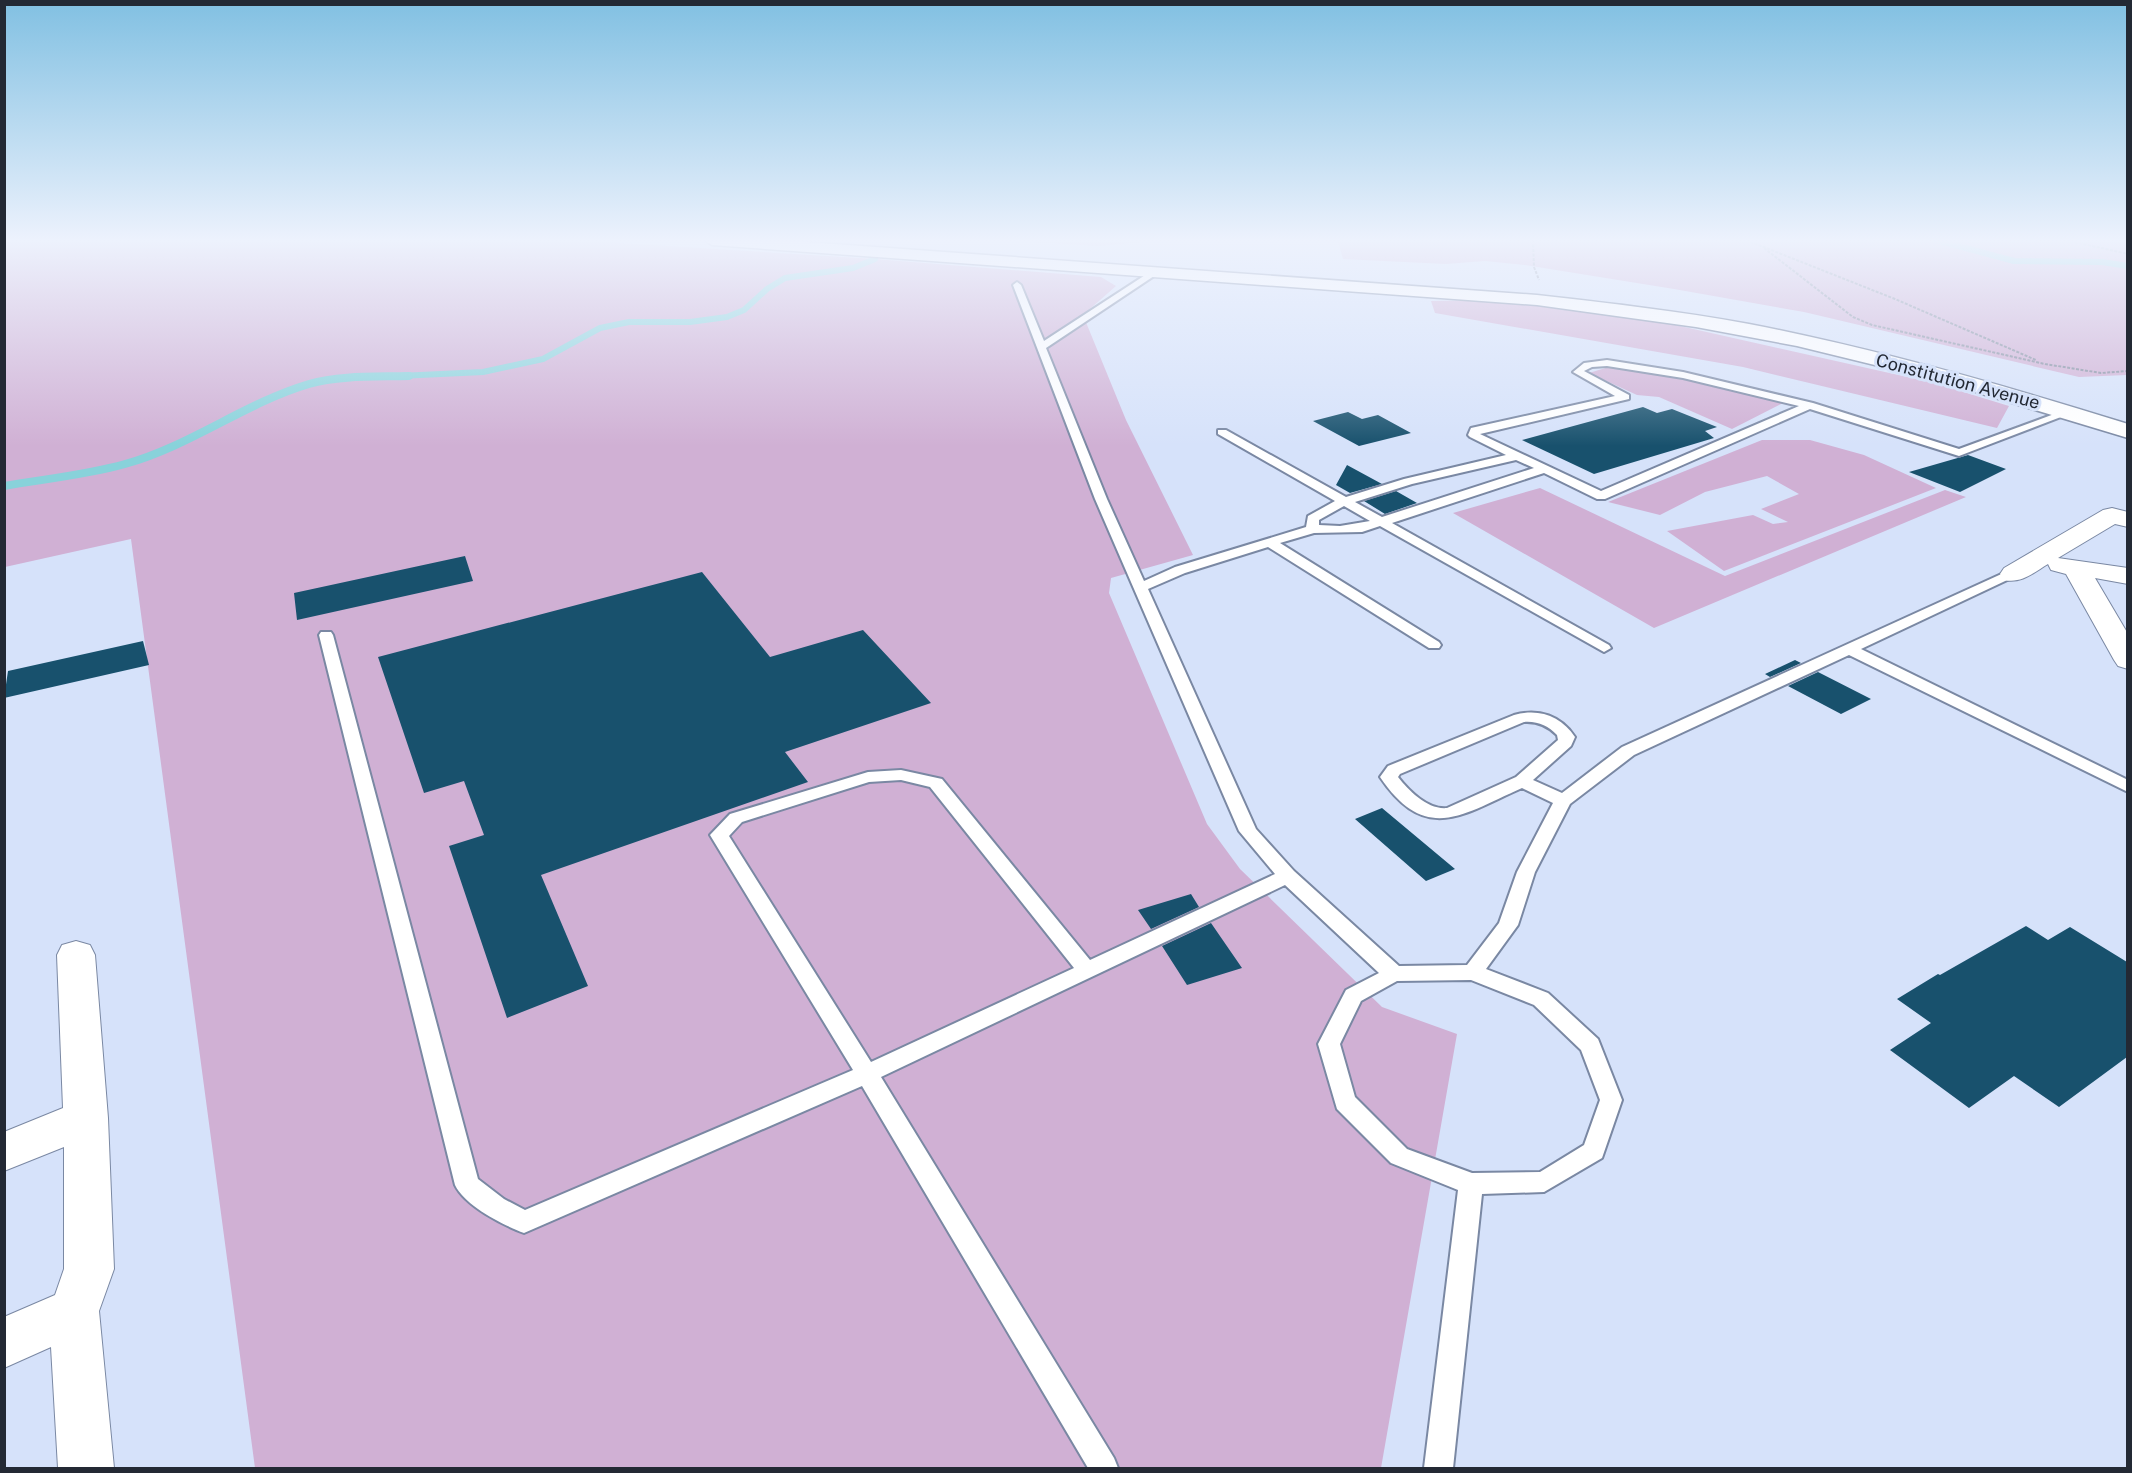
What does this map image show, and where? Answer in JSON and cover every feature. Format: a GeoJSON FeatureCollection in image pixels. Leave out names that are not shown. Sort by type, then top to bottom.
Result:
{"type":"FeatureCollection","features":[{"type":"Feature","properties":{"kind":"main road","name":"Constitution Avenue"},"geometry":{"type":"LineString","coordinates":[[1605,309],[1749,330],[1887,361],[2069,412],[2127,431]]}},
{"type":"Feature","properties":{"kind":"main road","name":"Constitution Avenue"},"geometry":{"type":"LineString","coordinates":[[1711,309],[1957,361]]}},
{"type":"Feature","properties":{"kind":"street"},"geometry":{"type":"LineString","coordinates":[[2023,568],[2112,515],[2127,520]]}},
{"type":"Feature","properties":{"kind":"street"},"geometry":{"type":"LineString","coordinates":[[2023,568],[2076,568],[2127,576]]}},
{"type":"Feature","properties":{"kind":"street"},"geometry":{"type":"LineString","coordinates":[[2076,568],[2127,660]]}},
{"type":"Feature","properties":{"kind":"street"},"geometry":{"type":"LineString","coordinates":[[76,956],[86,1118],[89,1269],[74,1311],[86,1468]]}},
{"type":"Feature","properties":{"kind":"street"},"geometry":{"type":"LineString","coordinates":[[4,1152],[86,1118]]}},
{"type":"Feature","properties":{"kind":"street"},"geometry":{"type":"LineString","coordinates":[[4,1343],[74,1311]]}},
{"type":"Feature","properties":{"kind":"lane"},"geometry":{"type":"LineString","coordinates":[[1026,309],[1101,499],[1248,831],[1287,876],[1394,974]]}},
{"type":"Feature","properties":{"kind":"lane"},"geometry":{"type":"LineString","coordinates":[[1041,347],[1100,309]]}},
{"type":"Feature","properties":{"kind":"lane"},"geometry":{"type":"LineString","coordinates":[[1809,405],[1601,496],[1474,435],[1475,430],[1625,397],[1578,372],[1582,367],[1607,363],[1642,366],[1740,387],[1809,405],[1959,453],[2069,412]]}},
{"type":"Feature","properties":{"kind":"lane"},"geometry":{"type":"LineString","coordinates":[[1222,432],[1604,648]]}},
{"type":"Feature","properties":{"kind":"lane"},"geometry":{"type":"LineString","coordinates":[[1313,529],[1312,519],[1317,514],[1344,501],[1517,456]]}},
{"type":"Feature","properties":{"kind":"lane"},"geometry":{"type":"LineString","coordinates":[[1141,587],[1180,570],[1313,529],[1340,530],[1382,523],[1544,469]]}},
{"type":"Feature","properties":{"kind":"lane"},"geometry":{"type":"LineString","coordinates":[[1269,542],[1434,645]]}},
{"type":"Feature","properties":{"kind":"lane"},"geometry":{"type":"LineString","coordinates":[[1473,972],[1508,925],[1526,872],[1563,801],[1628,751],[1851,650],[2023,568]]}},
{"type":"Feature","properties":{"kind":"lane"},"geometry":{"type":"LineString","coordinates":[[326,635],[467,1185],[495,1208],[524,1222],[867,1074],[1287,876]]}},
{"type":"Feature","properties":{"kind":"lane"},"geometry":{"type":"LineString","coordinates":[[1851,650],[2127,787]]}},
{"type":"Feature","properties":{"kind":"lane"},"geometry":{"type":"LineString","coordinates":[[1538,716],[1563,731],[1567,737],[1565,742],[1522,781],[1442,815],[1431,813],[1394,786],[1389,777],[1394,770],[1520,718],[1538,716]]}},
{"type":"Feature","properties":{"kind":"lane"},"geometry":{"type":"LineString","coordinates":[[1087,970],[936,783],[901,775],[868,777],[736,819],[718,836],[867,1074],[1104,1468]]}},
{"type":"Feature","properties":{"kind":"lane"},"geometry":{"type":"LineString","coordinates":[[1522,781],[1563,801]]}},
{"type":"Feature","properties":{"kind":"lane"},"geometry":{"type":"LineString","coordinates":[[1473,972],[1542,999],[1590,1045],[1611,1100],[1594,1150],[1544,1182],[1471,1184],[1399,1156],[1345,1102],[1329,1044],[1353,996],[1394,974],[1473,972]]}},
{"type":"Feature","properties":{"kind":"lane"},"geometry":{"type":"LineString","coordinates":[[1439,1468],[1471,1184]]}},
{"type":"Feature","properties":{"kind":"path"},"geometry":{"type":"LineString","coordinates":[[1846,309],[1862,321],[2045,364],[2101,373],[2127,371]]}},
{"type":"Feature","properties":{"kind":"path"},"geometry":{"type":"LineString","coordinates":[[1917,309],[2045,364]]}},
{"type":"Feature","properties":{"kind":"shaded area"},"geometry":{"type":"Polygon","coordinates":[[[4,309],[1090,309],[1083,315],[1126,420],[1193,555],[1111,578],[1109,593],[1207,824],[1240,869],[1382,1007],[1457,1034],[1381,1468],[255,1468],[131,539],[5,567],[4,309]]]}},
{"type":"Feature","properties":{"kind":"shaded area"},"geometry":{"type":"Polygon","coordinates":[[[1434,309],[1575,309],[1631,315],[1934,383],[2009,406],[1997,428],[1743,367],[1435,313],[1434,309]]]}},
{"type":"Feature","properties":{"kind":"shaded area"},"geometry":{"type":"Polygon","coordinates":[[[1786,309],[2127,309],[2127,375],[2079,377],[1786,309]]]}},
{"type":"Feature","properties":{"kind":"shaded area"},"geometry":{"type":"Polygon","coordinates":[[[1612,366],[1653,371],[1785,402],[1732,429],[1659,397],[1637,395],[1589,373],[1612,366]]]}},
{"type":"Feature","properties":{"kind":"shaded area"},"geometry":{"type":"Polygon","coordinates":[[[1762,440],[1810,440],[1864,455],[1936,488],[1724,571],[1667,531],[1753,515],[1773,524],[1788,522],[1761,509],[1799,494],[1767,476],[1705,492],[1660,515],[1608,502],[1762,440]]]}},
{"type":"Feature","properties":{"kind":"shaded area"},"geometry":{"type":"Polygon","coordinates":[[[1540,488],[1725,576],[1945,490],[1966,497],[1654,628],[1453,513],[1540,488]]]}},
{"type":"Feature","properties":{"kind":"building"},"geometry":{"type":"Polygon","coordinates":[[[1643,407],[1657,413],[1672,409],[1717,427],[1705,431],[1714,438],[1594,474],[1522,440],[1643,407]]]}},
{"type":"Feature","properties":{"kind":"building"},"geometry":{"type":"Polygon","coordinates":[[[1348,412],[1362,419],[1378,415],[1411,433],[1359,446],[1313,421],[1348,412]]]}},
{"type":"Feature","properties":{"kind":"building"},"geometry":{"type":"Polygon","coordinates":[[[1968,455],[2006,469],[1960,492],[1909,472],[1968,455]]]}},
{"type":"Feature","properties":{"kind":"building"},"geometry":{"type":"Polygon","coordinates":[[[1347,465],[1382,484],[1350,493],[1336,485],[1347,465]]]}},
{"type":"Feature","properties":{"kind":"building"},"geometry":{"type":"Polygon","coordinates":[[[1396,491],[1417,503],[1385,514],[1364,501],[1396,491]]]}},
{"type":"Feature","properties":{"kind":"building"},"geometry":{"type":"Polygon","coordinates":[[[465,556],[473,581],[297,620],[294,593],[465,556]]]}},
{"type":"Feature","properties":{"kind":"building"},"geometry":{"type":"Polygon","coordinates":[[[702,572],[770,657],[863,630],[931,703],[785,752],[808,782],[541,875],[588,986],[507,1018],[449,846],[484,835],[464,781],[424,793],[378,657],[702,572]]]}},
{"type":"Feature","properties":{"kind":"building"},"geometry":{"type":"Polygon","coordinates":[[[143,641],[149,665],[4,698],[8,671],[143,641]]]}},
{"type":"Feature","properties":{"kind":"building"},"geometry":{"type":"Polygon","coordinates":[[[1795,660],[1801,663],[1770,677],[1765,674],[1795,660]]]}},
{"type":"Feature","properties":{"kind":"building"},"geometry":{"type":"Polygon","coordinates":[[[1818,672],[1871,699],[1841,714],[1788,686],[1818,672]]]}},
{"type":"Feature","properties":{"kind":"building"},"geometry":{"type":"Polygon","coordinates":[[[1382,808],[1455,869],[1426,881],[1355,819],[1382,808]]]}},
{"type":"Feature","properties":{"kind":"building"},"geometry":{"type":"Polygon","coordinates":[[[1191,894],[1199,907],[1151,929],[1138,910],[1191,894]]]}},
{"type":"Feature","properties":{"kind":"building"},"geometry":{"type":"Polygon","coordinates":[[[1211,923],[1242,968],[1187,985],[1162,946],[1211,923]]]}},
{"type":"Feature","properties":{"kind":"building"},"geometry":{"type":"Polygon","coordinates":[[[2026,926],[2048,940],[2070,927],[2127,962],[2127,1057],[2059,1107],[2014,1076],[1969,1108],[1890,1050],[1931,1023],[1897,999],[2026,926]]]}},
{"type":"Feature","properties":{"kind":"waterway"},"geometry":{"type":"LineString","coordinates":[[387,377],[483,372],[543,359],[600,328],[629,322],[690,322],[727,317],[745,309]]}},
{"type":"Feature","properties":{"kind":"waterway"},"geometry":{"type":"LineString","coordinates":[[387,377],[409,376]]}},
{"type":"Feature","properties":{"kind":"waterway"},"geometry":{"type":"LineString","coordinates":[[378,377],[387,377]]}},
{"type":"Feature","properties":{"kind":"waterway"},"geometry":{"type":"LineString","coordinates":[[4,486],[95,471],[149,456],[262,402],[309,384],[346,378],[387,377]]}}]}
